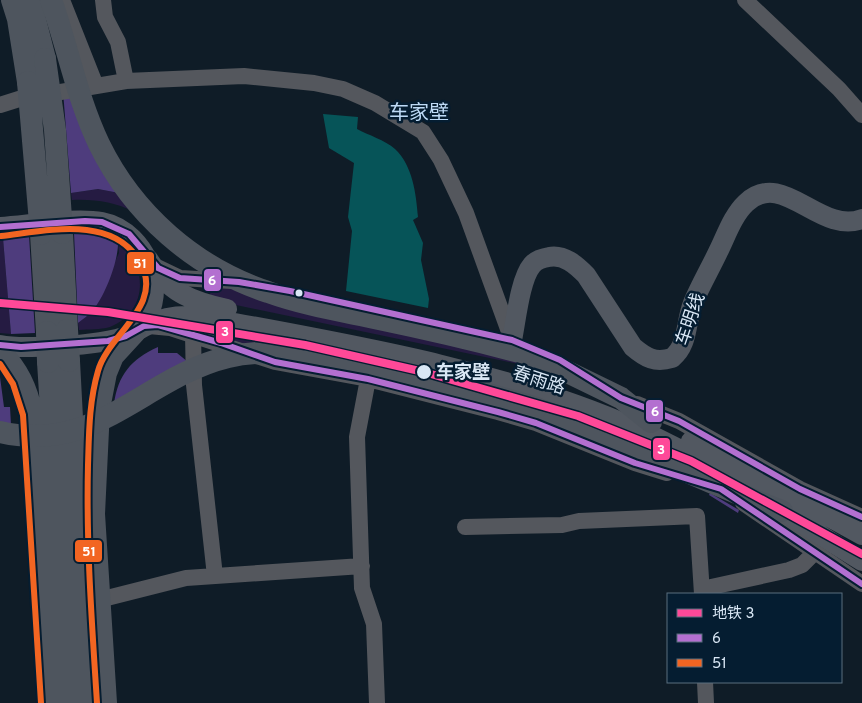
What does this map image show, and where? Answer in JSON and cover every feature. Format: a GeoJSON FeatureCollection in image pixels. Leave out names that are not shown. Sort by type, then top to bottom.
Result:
{"type":"FeatureCollection","features":[{"type":"Feature","properties":{"kind":"highway"},"geometry":{"type":"LineString","coordinates":[[12,0],[18,19],[51,234],[59,362],[87,703]]}},
{"type":"Feature","properties":{"kind":"highway"},"geometry":{"type":"LineString","coordinates":[[30,0],[46,59],[55,130],[51,234]]}},
{"type":"Feature","properties":{"kind":"highway"},"geometry":{"type":"LineString","coordinates":[[51,0],[85,110],[107,158],[125,188],[145,211],[163,230],[194,256],[228,276],[287,298],[462,337],[517,347],[621,398],[651,422]]}},
{"type":"Feature","properties":{"kind":"highway"},"geometry":{"type":"LineString","coordinates":[[106,703],[94,514],[99,409],[106,372],[113,356],[139,329]]}},
{"type":"Feature","properties":{"kind":"highway"},"geometry":{"type":"LineString","coordinates":[[0,352],[12,364],[25,387],[32,414],[50,703]]}},
{"type":"Feature","properties":{"kind":"highway"},"geometry":{"type":"LineString","coordinates":[[0,432],[35,436],[74,431],[112,415],[197,368],[229,357],[262,353],[298,353],[470,388],[536,408],[630,446],[721,489],[782,511]]}},
{"type":"Feature","properties":{"kind":"highway"},"geometry":{"type":"LineString","coordinates":[[59,362],[70,703]]}},
{"type":"Feature","properties":{"kind":"main road","name":"车明线"},"geometry":{"type":"LineString","coordinates":[[517,347],[526,276],[532,264],[542,258],[555,256],[577,266],[586,275],[634,346],[643,356],[653,360],[672,358],[684,343],[693,303],[733,221],[746,202],[764,193],[775,192],[786,195],[834,221],[846,222],[862,219]]}},
{"type":"Feature","properties":{"kind":"main road","name":"春雨路"},"geometry":{"type":"LineString","coordinates":[[0,227],[85,221],[102,222],[129,234],[139,244],[157,274],[166,284],[188,298],[202,304],[500,368],[540,379],[651,422],[860,528]]}},
{"type":"Feature","properties":{"kind":"main road"},"geometry":{"type":"LineString","coordinates":[[139,329],[153,296],[153,282],[148,258]]}},
{"type":"Feature","properties":{"kind":"main road","name":"春雨路"},"geometry":{"type":"LineString","coordinates":[[0,345],[21,348],[100,342],[118,339],[172,316],[202,317],[491,377],[581,406],[638,430],[707,464],[862,561]]}},
{"type":"Feature","properties":{"kind":"main road"},"geometry":{"type":"LineString","coordinates":[[800,489],[860,528]]}},
{"type":"Feature","properties":{"kind":"street"},"geometry":{"type":"LineString","coordinates":[[62,0],[96,86]]}},
{"type":"Feature","properties":{"kind":"street"},"geometry":{"type":"LineString","coordinates":[[103,0],[105,17],[118,42],[126,81]]}},
{"type":"Feature","properties":{"kind":"street"},"geometry":{"type":"LineString","coordinates":[[746,0],[839,89],[862,115]]}},
{"type":"Feature","properties":{"kind":"street"},"geometry":{"type":"LineString","coordinates":[[0,105],[20,99],[126,81],[244,76],[289,80],[344,89],[400,117],[426,135],[454,185],[517,347]]}},
{"type":"Feature","properties":{"kind":"street"},"geometry":{"type":"LineString","coordinates":[[148,258],[158,268],[180,278],[239,282],[282,290],[517,347]]}},
{"type":"Feature","properties":{"kind":"street"},"geometry":{"type":"LineString","coordinates":[[139,329],[158,325],[193,334],[275,362],[368,380],[536,424],[635,463],[721,489],[862,584]]}},
{"type":"Feature","properties":{"kind":"street"},"geometry":{"type":"LineString","coordinates":[[193,334],[194,385],[215,576]]}},
{"type":"Feature","properties":{"kind":"street"},"geometry":{"type":"LineString","coordinates":[[368,380],[356,437],[362,588],[374,624],[377,703]]}},
{"type":"Feature","properties":{"kind":"street"},"geometry":{"type":"LineString","coordinates":[[621,398],[679,421],[800,489]]}},
{"type":"Feature","properties":{"kind":"street"},"geometry":{"type":"LineString","coordinates":[[465,527],[562,525],[579,521],[697,516],[702,592],[789,570],[802,565],[815,552]]}},
{"type":"Feature","properties":{"kind":"street"},"geometry":{"type":"LineString","coordinates":[[99,600],[186,578],[362,566]]}},
{"type":"Feature","properties":{"kind":"street"},"geometry":{"type":"LineString","coordinates":[[705,683],[706,703]]}},
{"type":"Feature","properties":{"kind":"shaded area"},"geometry":{"type":"Polygon","coordinates":[[[71,90],[119,193],[98,189],[71,193],[63,91],[71,90]]]}},
{"type":"Feature","properties":{"kind":"shaded area"},"geometry":{"type":"Polygon","coordinates":[[[323,114],[358,117],[357,129],[391,146],[406,164],[410,172],[416,199],[418,217],[413,220],[423,243],[421,260],[429,299],[428,308],[346,291],[352,231],[348,217],[354,163],[329,148],[323,114]]]}},
{"type":"Feature","properties":{"kind":"shaded area"},"geometry":{"type":"Polygon","coordinates":[[[98,189],[119,193],[135,212],[104,202],[72,200],[71,193],[98,189]]]}},
{"type":"Feature","properties":{"kind":"shaded area"},"geometry":{"type":"Polygon","coordinates":[[[98,232],[118,241],[118,249],[110,277],[98,304],[90,314],[78,323],[74,233],[98,232]]]}},
{"type":"Feature","properties":{"kind":"shaded area"},"geometry":{"type":"Polygon","coordinates":[[[29,235],[35,333],[11,334],[3,238],[29,235]]]}},
{"type":"Feature","properties":{"kind":"shaded area"},"geometry":{"type":"Polygon","coordinates":[[[3,238],[11,334],[0,333],[0,239],[3,238]]]}},
{"type":"Feature","properties":{"kind":"shaded area"},"geometry":{"type":"Polygon","coordinates":[[[118,241],[135,262],[140,287],[138,299],[132,310],[123,320],[110,327],[79,330],[78,323],[92,312],[119,253],[118,241]]]}},
{"type":"Feature","properties":{"kind":"shaded area"},"geometry":{"type":"Polygon","coordinates":[[[212,284],[524,363],[523,365],[217,301],[210,295],[212,284]]]}},
{"type":"Feature","properties":{"kind":"shaded area"},"geometry":{"type":"Polygon","coordinates":[[[202,324],[317,347],[246,346],[205,332],[201,329],[202,324]]]}},
{"type":"Feature","properties":{"kind":"shaded area"},"geometry":{"type":"Polygon","coordinates":[[[158,347],[158,353],[177,353],[188,362],[114,404],[119,385],[127,369],[140,357],[158,347]]]}},
{"type":"Feature","properties":{"kind":"shaded area"},"geometry":{"type":"Polygon","coordinates":[[[0,377],[4,407],[10,407],[11,425],[0,423],[0,377]]]}},
{"type":"Feature","properties":{"kind":"shaded area"},"geometry":{"type":"Polygon","coordinates":[[[710,493],[739,510],[738,513],[709,495],[710,493]]]}},
{"type":"Feature","properties":{"kind":"metro line","name":"3"},"geometry":{"type":"LineString","coordinates":[[0,303],[108,312],[305,345],[424,372],[578,416],[691,461],[862,554]]}},
{"type":"Feature","properties":{"kind":"transit line","name":"6"},"geometry":{"type":"LineString","coordinates":[[0,227],[85,221],[102,222],[129,234],[158,268],[180,278],[239,282],[290,291],[512,340],[560,360],[621,398],[679,421],[800,489],[862,517]]}},
{"type":"Feature","properties":{"kind":"transit line","name":"51"},"geometry":{"type":"LineString","coordinates":[[1,236],[57,229],[96,231],[113,237],[128,247],[140,262],[146,278],[145,292],[140,306],[104,357],[98,371],[91,406],[88,465],[88,525],[97,703]]}},
{"type":"Feature","properties":{"kind":"transit line","name":"6"},"geometry":{"type":"LineString","coordinates":[[0,345],[21,347],[108,341],[126,336],[144,326],[158,325],[221,343],[275,362],[368,379],[498,412],[536,423],[635,463],[721,489],[862,584]]}},
{"type":"Feature","properties":{"kind":"transit line","name":"51"},"geometry":{"type":"LineString","coordinates":[[0,364],[13,384],[23,415],[41,703]]}},
{"type":"Feature","properties":{"kind":"place","name":"车家壁"},"geometry":{"type":"Point","coordinates":[424,372]}},
{"type":"Feature","properties":{"kind":"district","name":"车家壁"},"geometry":{"type":"Point","coordinates":[419,112]}}]}
